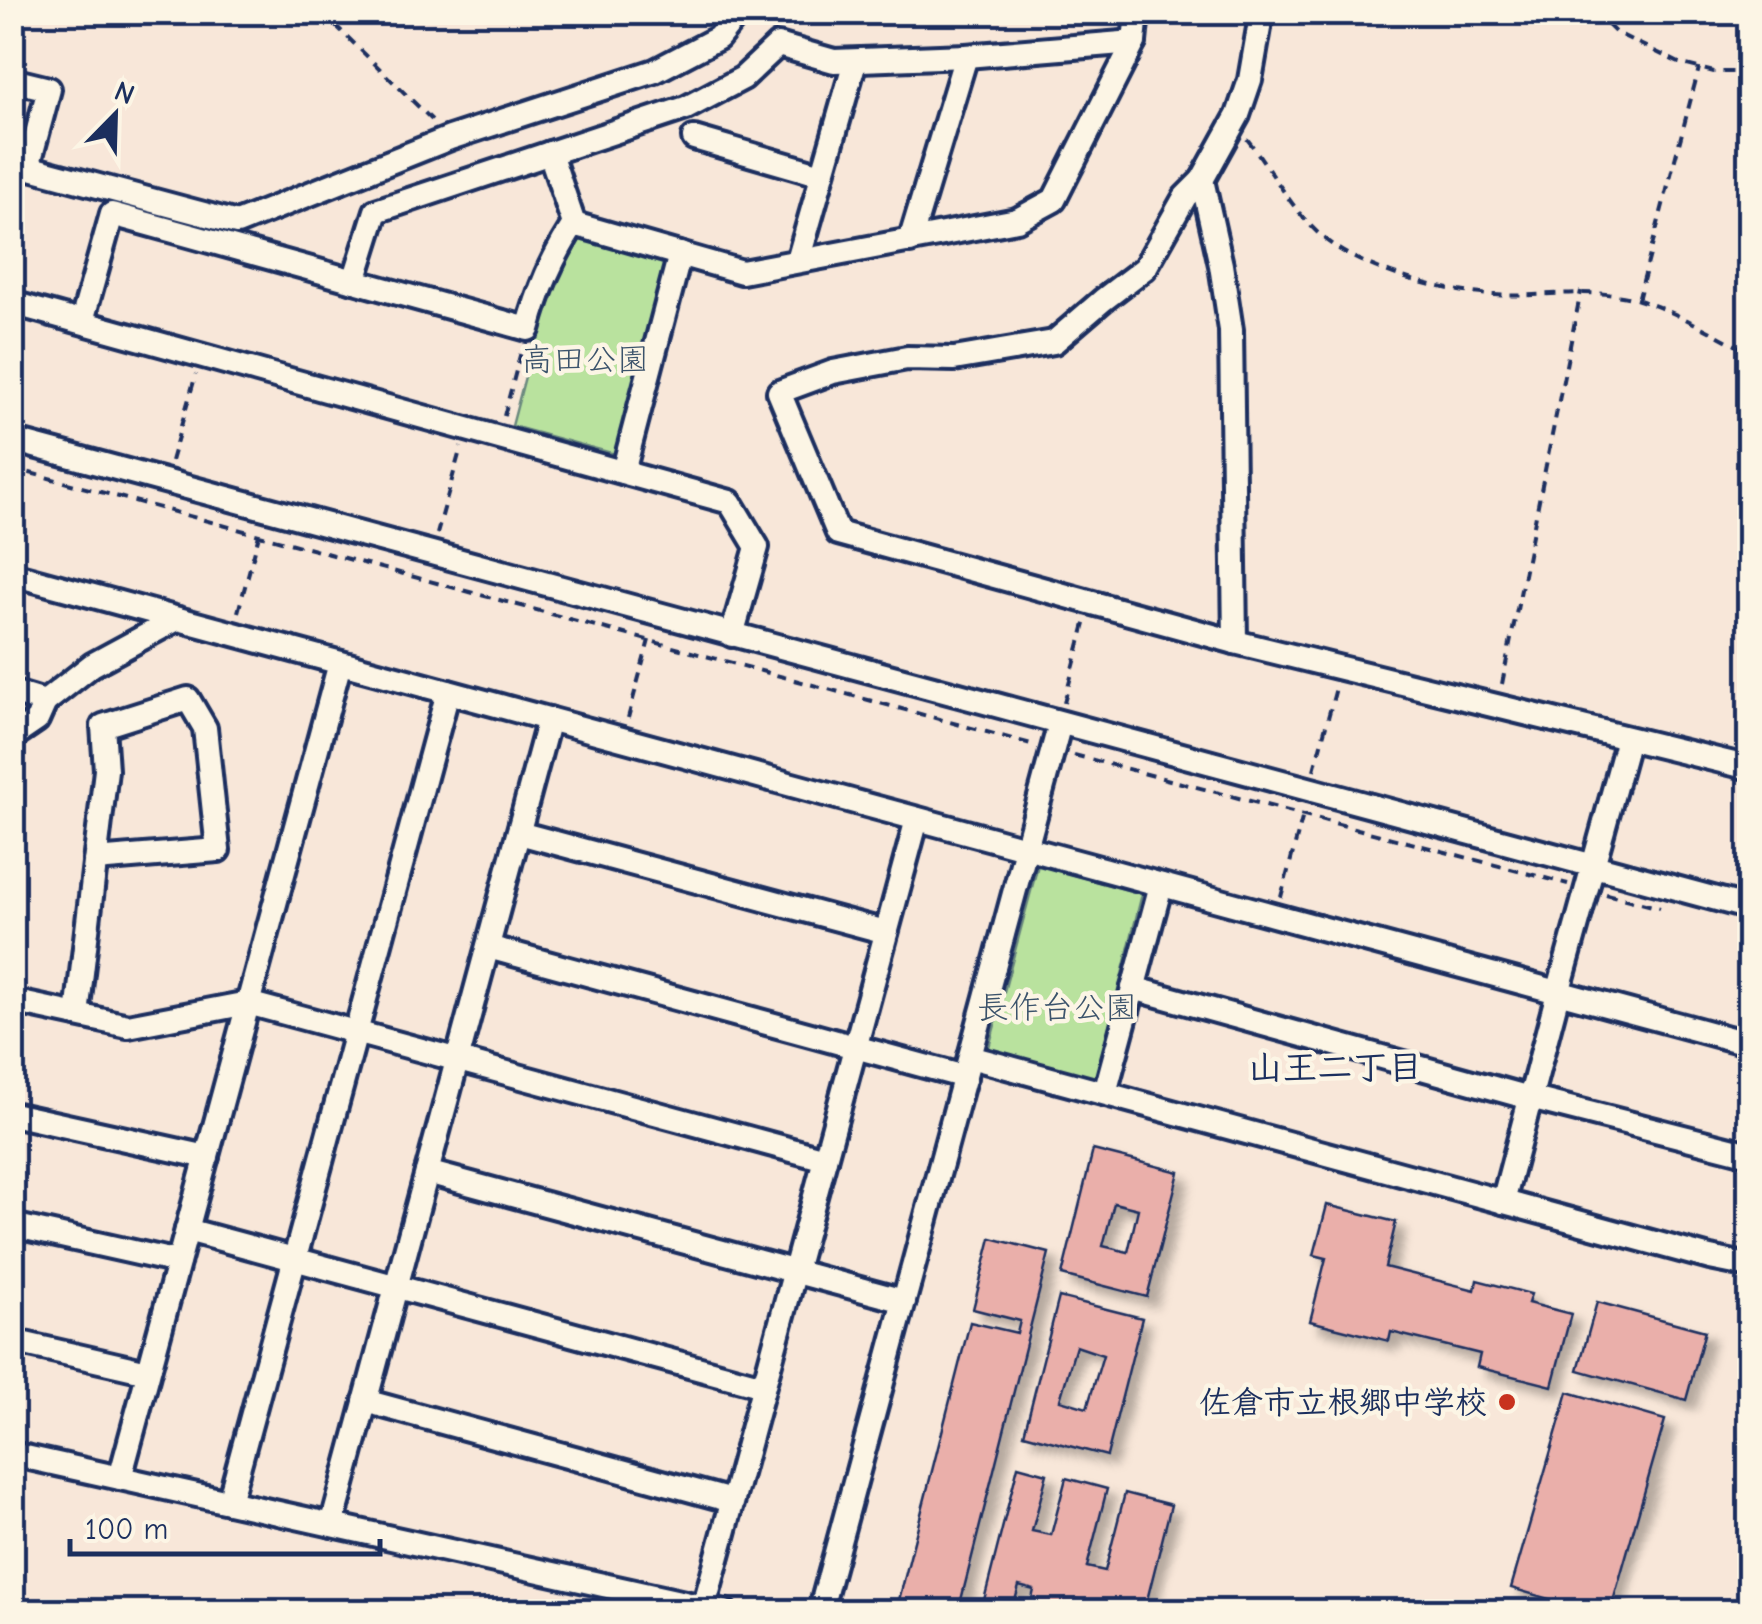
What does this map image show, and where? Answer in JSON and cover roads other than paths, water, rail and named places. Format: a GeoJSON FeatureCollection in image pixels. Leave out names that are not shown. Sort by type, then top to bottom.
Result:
{"type":"FeatureCollection","features":[{"type":"Feature","properties":{"kind":"street"},"geometry":{"type":"LineString","coordinates":[[12,80],[49,89],[20,165],[237,222],[450,138],[656,72],[718,38],[739,12]]}},
{"type":"Feature","properties":{"kind":"street"},"geometry":{"type":"LineString","coordinates":[[574,224],[742,272],[1017,220],[1054,200],[1134,42],[1137,12]]}},
{"type":"Feature","properties":{"kind":"street"},"geometry":{"type":"LineString","coordinates":[[1259,12],[1250,80],[1238,115],[1202,180],[1185,197],[1145,268],[1054,342],[954,359],[907,358],[834,372],[780,392],[838,533],[1235,642],[1750,768]]}},
{"type":"Feature","properties":{"kind":"street"},"geometry":{"type":"LineString","coordinates":[[354,281],[376,211],[686,108],[743,78],[778,45],[834,61],[855,61],[1134,42]]}},
{"type":"Feature","properties":{"kind":"street"},"geometry":{"type":"LineString","coordinates":[[910,240],[966,56]]}},
{"type":"Feature","properties":{"kind":"street"},"geometry":{"type":"LineString","coordinates":[[798,261],[855,61]]}},
{"type":"Feature","properties":{"kind":"street"},"geometry":{"type":"LineString","coordinates":[[694,138],[822,175]]}},
{"type":"Feature","properties":{"kind":"street"},"geometry":{"type":"LineString","coordinates":[[550,153],[574,224]]}},
{"type":"Feature","properties":{"kind":"street"},"geometry":{"type":"LineString","coordinates":[[1202,180],[1221,265],[1230,330],[1235,642]]}},
{"type":"Feature","properties":{"kind":"street"},"geometry":{"type":"LineString","coordinates":[[82,321],[112,214],[528,330],[539,288],[574,224]]}},
{"type":"Feature","properties":{"kind":"street"},"geometry":{"type":"LineString","coordinates":[[623,472],[680,254]]}},
{"type":"Feature","properties":{"kind":"street"},"geometry":{"type":"LineString","coordinates":[[12,304],[730,502],[757,547],[732,634]]}},
{"type":"Feature","properties":{"kind":"street"},"geometry":{"type":"LineString","coordinates":[[12,440],[732,634],[1062,713],[1591,878],[1750,908]]}},
{"type":"Feature","properties":{"kind":"street"},"geometry":{"type":"LineString","coordinates":[[12,574],[1750,1044]]}},
{"type":"Feature","properties":{"kind":"street"},"geometry":{"type":"LineString","coordinates":[[12,738],[37,720],[45,702],[92,665],[177,618]]}},
{"type":"Feature","properties":{"kind":"street"},"geometry":{"type":"LineString","coordinates":[[120,1478],[340,663]]}},
{"type":"Feature","properties":{"kind":"street"},"geometry":{"type":"LineString","coordinates":[[12,692],[45,702]]}},
{"type":"Feature","properties":{"kind":"street"},"geometry":{"type":"LineString","coordinates":[[229,1502],[448,692]]}},
{"type":"Feature","properties":{"kind":"street"},"geometry":{"type":"LineString","coordinates":[[77,1015],[95,860],[106,770],[103,726],[188,699],[205,728],[218,850],[95,860]]}},
{"type":"Feature","properties":{"kind":"street"},"geometry":{"type":"LineString","coordinates":[[820,1612],[1062,713]]}},
{"type":"Feature","properties":{"kind":"street"},"geometry":{"type":"LineString","coordinates":[[332,1525],[549,720]]}},
{"type":"Feature","properties":{"kind":"street"},"geometry":{"type":"LineString","coordinates":[[1503,1202],[1628,738]]}},
{"type":"Feature","properties":{"kind":"street"},"geometry":{"type":"LineString","coordinates":[[12,1454],[714,1609],[732,1501],[917,819]]}},
{"type":"Feature","properties":{"kind":"street"},"geometry":{"type":"LineString","coordinates":[[518,833],[886,932]]}},
{"type":"Feature","properties":{"kind":"street"},"geometry":{"type":"LineString","coordinates":[[1105,1094],[1161,885]]}},
{"type":"Feature","properties":{"kind":"street"},"geometry":{"type":"LineString","coordinates":[[488,947],[855,1047],[1105,1094],[1750,1266]]}},
{"type":"Feature","properties":{"kind":"street"},"geometry":{"type":"LineString","coordinates":[[1133,988],[1530,1098],[1750,1154]]}},
{"type":"Feature","properties":{"kind":"street"},"geometry":{"type":"LineString","coordinates":[[12,1001],[128,1026],[248,1003],[825,1159]]}},
{"type":"Feature","properties":{"kind":"street"},"geometry":{"type":"LineString","coordinates":[[12,1114],[206,1157]]}},
{"type":"Feature","properties":{"kind":"street"},"geometry":{"type":"LineString","coordinates":[[427,1172],[904,1302]]}},
{"type":"Feature","properties":{"kind":"street"},"geometry":{"type":"LineString","coordinates":[[12,1225],[178,1262]]}},
{"type":"Feature","properties":{"kind":"street"},"geometry":{"type":"LineString","coordinates":[[187,1230],[764,1386]]}},
{"type":"Feature","properties":{"kind":"street"},"geometry":{"type":"LineString","coordinates":[[12,1341],[148,1372]]}},
{"type":"Feature","properties":{"kind":"street"},"geometry":{"type":"LineString","coordinates":[[365,1401],[732,1501]]}},
{"type":"Feature","properties":{"kind":"street"},"geometry":{"type":"LineString","coordinates":[[12,1610],[20,1612]]}},
{"type":"Feature","properties":{"kind":"place","name":"佐倉市立根郷中学校"},"geometry":{"type":"Point","coordinates":[1507,1402]}},
{"type":"Feature","properties":{"kind":"district","name":"山王二丁目"},"geometry":{"type":"Point","coordinates":[1335,1067]}},
{"type":"Feature","properties":{"kind":"park label","name":"高田公園"},"geometry":{"type":"Point","coordinates":[585,359]}},
{"type":"Feature","properties":{"kind":"park label","name":"長作台公園"},"geometry":{"type":"Point","coordinates":[1057,1007]}}]}
